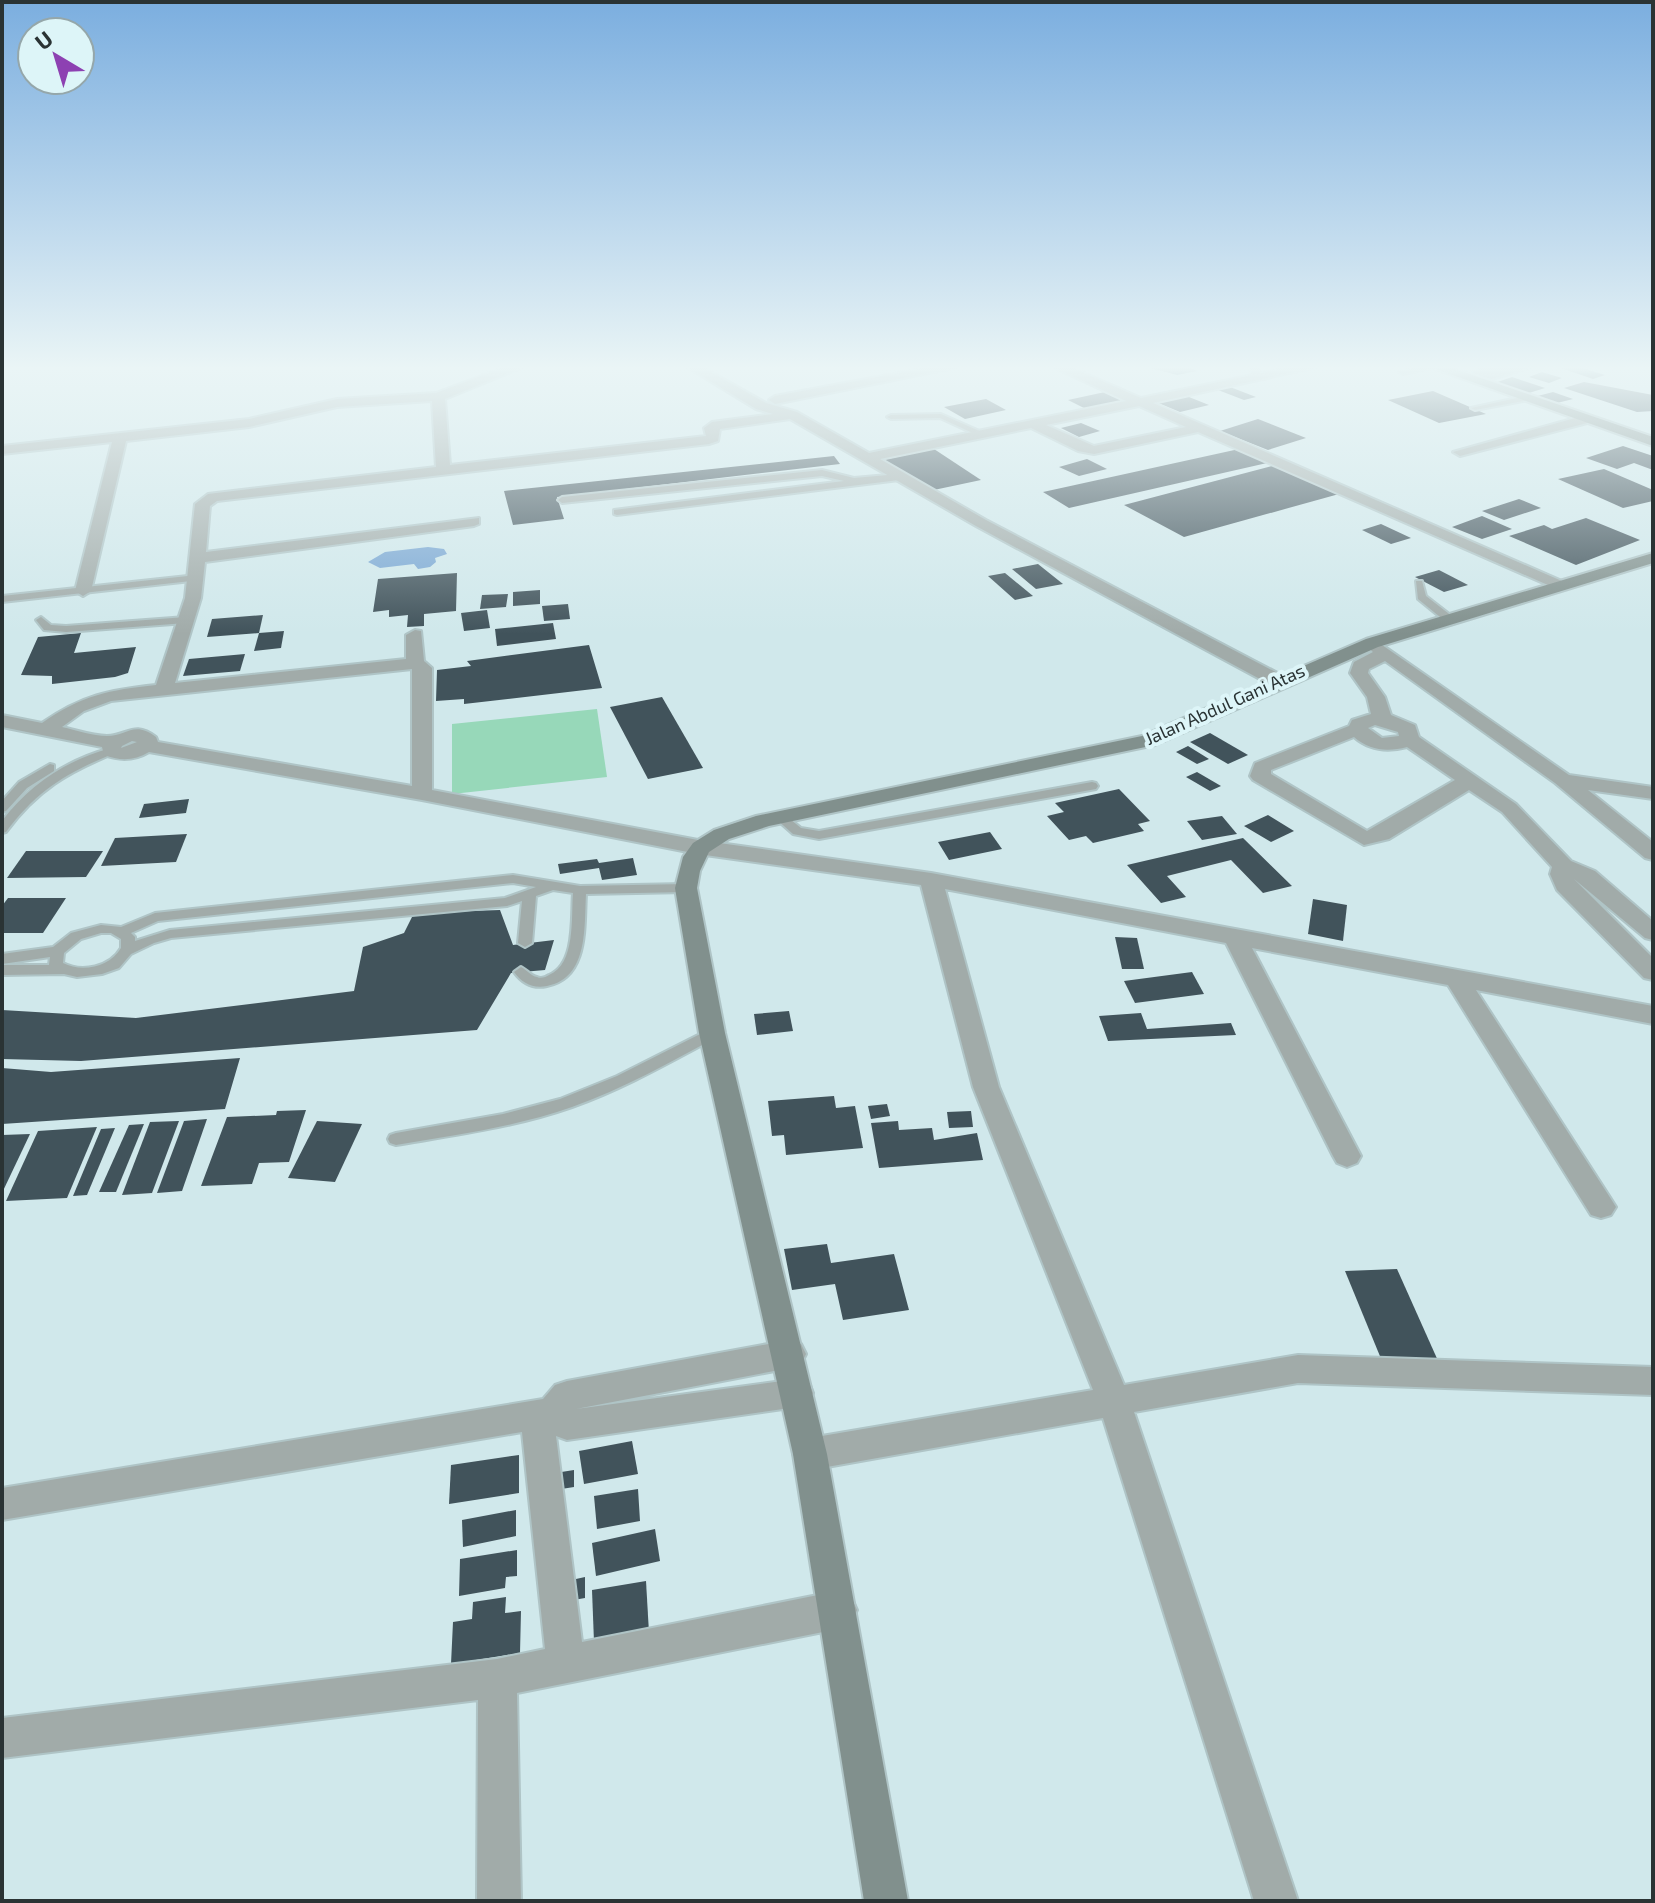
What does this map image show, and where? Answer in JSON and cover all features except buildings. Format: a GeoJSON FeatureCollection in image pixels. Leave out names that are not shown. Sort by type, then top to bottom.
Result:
{"type":"FeatureCollection","features":[{"type":"Feature","properties":{"kind":"street"},"geometry":{"type":"LineString","coordinates":[[83,591],[115,456]]}},
{"type":"Feature","properties":{"kind":"street"},"geometry":{"type":"LineString","coordinates":[[442,456],[443,468]]}},
{"type":"Feature","properties":{"kind":"street"},"geometry":{"type":"LineString","coordinates":[[164,690],[197,578],[203,504],[213,497],[559,456]]}},
{"type":"Feature","properties":{"kind":"street"},"geometry":{"type":"LineString","coordinates":[[862,456],[1278,681]]}},
{"type":"Feature","properties":{"kind":"street"},"geometry":{"type":"LineString","coordinates":[[866,458],[876,456]]}},
{"type":"Feature","properties":{"kind":"street"},"geometry":{"type":"LineString","coordinates":[[1263,456],[1563,585]]}},
{"type":"Feature","properties":{"kind":"street"},"geometry":{"type":"LineString","coordinates":[[199,558],[474,521]]}},
{"type":"Feature","properties":{"kind":"street","name":"Jalan Abdul Gani Atas"},"geometry":{"type":"LineString","coordinates":[[698,847],[715,838],[781,818],[1123,748],[1167,733],[1278,681],[1379,648],[1449,619],[1653,559]]}},
{"type":"Feature","properties":{"kind":"street"},"geometry":{"type":"LineString","coordinates":[[415,635],[415,663]]}},
{"type":"Feature","properties":{"kind":"street"},"geometry":{"type":"LineString","coordinates":[[1382,719],[1376,697],[1359,673],[1360,666],[1379,648],[1562,779],[1653,853]]}},
{"type":"Feature","properties":{"kind":"street"},"geometry":{"type":"LineString","coordinates":[[48,728],[93,700],[415,663],[423,668],[422,794]]}},
{"type":"Feature","properties":{"kind":"street"},"geometry":{"type":"LineString","coordinates":[[1409,739],[1408,729],[1382,719],[1365,721],[1358,729],[1262,767],[1260,776],[1364,838],[1381,834],[1470,780]]}},
{"type":"Feature","properties":{"kind":"street"},"geometry":{"type":"LineString","coordinates":[[2,721],[48,728],[111,747],[128,735],[141,735],[148,738],[146,746],[422,794],[698,847],[931,880],[1653,1015]]}},
{"type":"Feature","properties":{"kind":"street"},"geometry":{"type":"LineString","coordinates":[[1358,729],[1376,743],[1396,745],[1409,739]]}},
{"type":"Feature","properties":{"kind":"street"},"geometry":{"type":"LineString","coordinates":[[1409,739],[1509,808],[1563,866],[1587,876],[1653,933]]}},
{"type":"Feature","properties":{"kind":"street"},"geometry":{"type":"LineString","coordinates":[[1562,779],[1653,793]]}},
{"type":"Feature","properties":{"kind":"street"},"geometry":{"type":"LineString","coordinates":[[698,847],[687,874],[686,888],[712,1033],[790,1354],[810,1454],[886,1901]]}},
{"type":"Feature","properties":{"kind":"street"},"geometry":{"type":"LineString","coordinates":[[1563,866],[1561,874],[1565,885],[1653,972]]}},
{"type":"Feature","properties":{"kind":"street"},"geometry":{"type":"LineString","coordinates":[[931,880],[986,1087],[1114,1401],[1276,1901]]}},
{"type":"Feature","properties":{"kind":"street"},"geometry":{"type":"LineString","coordinates":[[1236,939],[1347,1156]]}},
{"type":"Feature","properties":{"kind":"street"},"geometry":{"type":"LineString","coordinates":[[1456,978],[1601,1207]]}},
{"type":"Feature","properties":{"kind":"street"},"geometry":{"type":"LineString","coordinates":[[2,1504],[545,1413],[567,1395],[790,1354]]}},
{"type":"Feature","properties":{"kind":"street"},"geometry":{"type":"LineString","coordinates":[[810,1454],[1298,1369],[1653,1381]]}},
{"type":"Feature","properties":{"kind":"street"},"geometry":{"type":"LineString","coordinates":[[545,1413],[567,1425],[797,1393]]}},
{"type":"Feature","properties":{"kind":"street"},"geometry":{"type":"LineString","coordinates":[[545,1413],[566,1665]]}},
{"type":"Feature","properties":{"kind":"street"},"geometry":{"type":"LineString","coordinates":[[2,1738],[497,1678],[838,1610]]}},
{"type":"Feature","properties":{"kind":"street"},"geometry":{"type":"LineString","coordinates":[[497,1678],[499,1901]]}},
{"type":"Feature","properties":{"kind":"lane"},"geometry":{"type":"LineString","coordinates":[[562,500],[822,473],[866,481]]}},
{"type":"Feature","properties":{"kind":"lane"},"geometry":{"type":"LineString","coordinates":[[617,512],[899,477]]}},
{"type":"Feature","properties":{"kind":"lane"},"geometry":{"type":"LineString","coordinates":[[2,599],[197,578]]}},
{"type":"Feature","properties":{"kind":"lane"},"geometry":{"type":"LineString","coordinates":[[1419,583],[1421,597],[1449,619]]}},
{"type":"Feature","properties":{"kind":"lane"},"geometry":{"type":"LineString","coordinates":[[41,620],[48,628],[66,629],[186,620]]}},
{"type":"Feature","properties":{"kind":"lane"},"geometry":{"type":"LineString","coordinates":[[2,808],[35,776],[83,753],[111,747]]}},
{"type":"Feature","properties":{"kind":"lane"},"geometry":{"type":"LineString","coordinates":[[2,829],[51,777],[111,747]]}},
{"type":"Feature","properties":{"kind":"lane"},"geometry":{"type":"LineString","coordinates":[[781,818],[797,831],[819,835],[1092,786]]}},
{"type":"Feature","properties":{"kind":"lane"},"geometry":{"type":"LineString","coordinates":[[122,932],[155,917],[513,879],[580,890],[686,888]]}},
{"type":"Feature","properties":{"kind":"lane"},"geometry":{"type":"LineString","coordinates":[[2,970],[84,973],[110,965],[127,951],[170,934],[507,902],[549,887]]}},
{"type":"Feature","properties":{"kind":"lane"},"geometry":{"type":"LineString","coordinates":[[521,972],[529,981],[536,983],[553,980],[567,971],[575,955],[580,890]]}},
{"type":"Feature","properties":{"kind":"lane"},"geometry":{"type":"LineString","coordinates":[[525,943],[530,893]]}},
{"type":"Feature","properties":{"kind":"lane"},"geometry":{"type":"LineString","coordinates":[[307,922],[311,901]]}},
{"type":"Feature","properties":{"kind":"lane"},"geometry":{"type":"LineString","coordinates":[[2,959],[57,951],[76,936],[101,929],[122,932],[128,937],[127,951]]}},
{"type":"Feature","properties":{"kind":"lane"},"geometry":{"type":"LineString","coordinates":[[57,951],[56,965],[62,970]]}},
{"type":"Feature","properties":{"kind":"lane"},"geometry":{"type":"LineString","coordinates":[[396,1139],[512,1119],[565,1103],[620,1080],[712,1033]]}},
{"type":"Feature","properties":{"kind":"green space"},"geometry":{"type":"Polygon","coordinates":[[[597,709],[607,777],[452,794],[452,724],[597,709]]]}},
{"type":"Feature","properties":{"kind":"water"},"geometry":{"type":"Polygon","coordinates":[[[428,547],[444,549],[447,554],[435,558],[436,562],[430,567],[418,569],[414,564],[380,568],[368,562],[385,552],[428,547]]]}}]}
